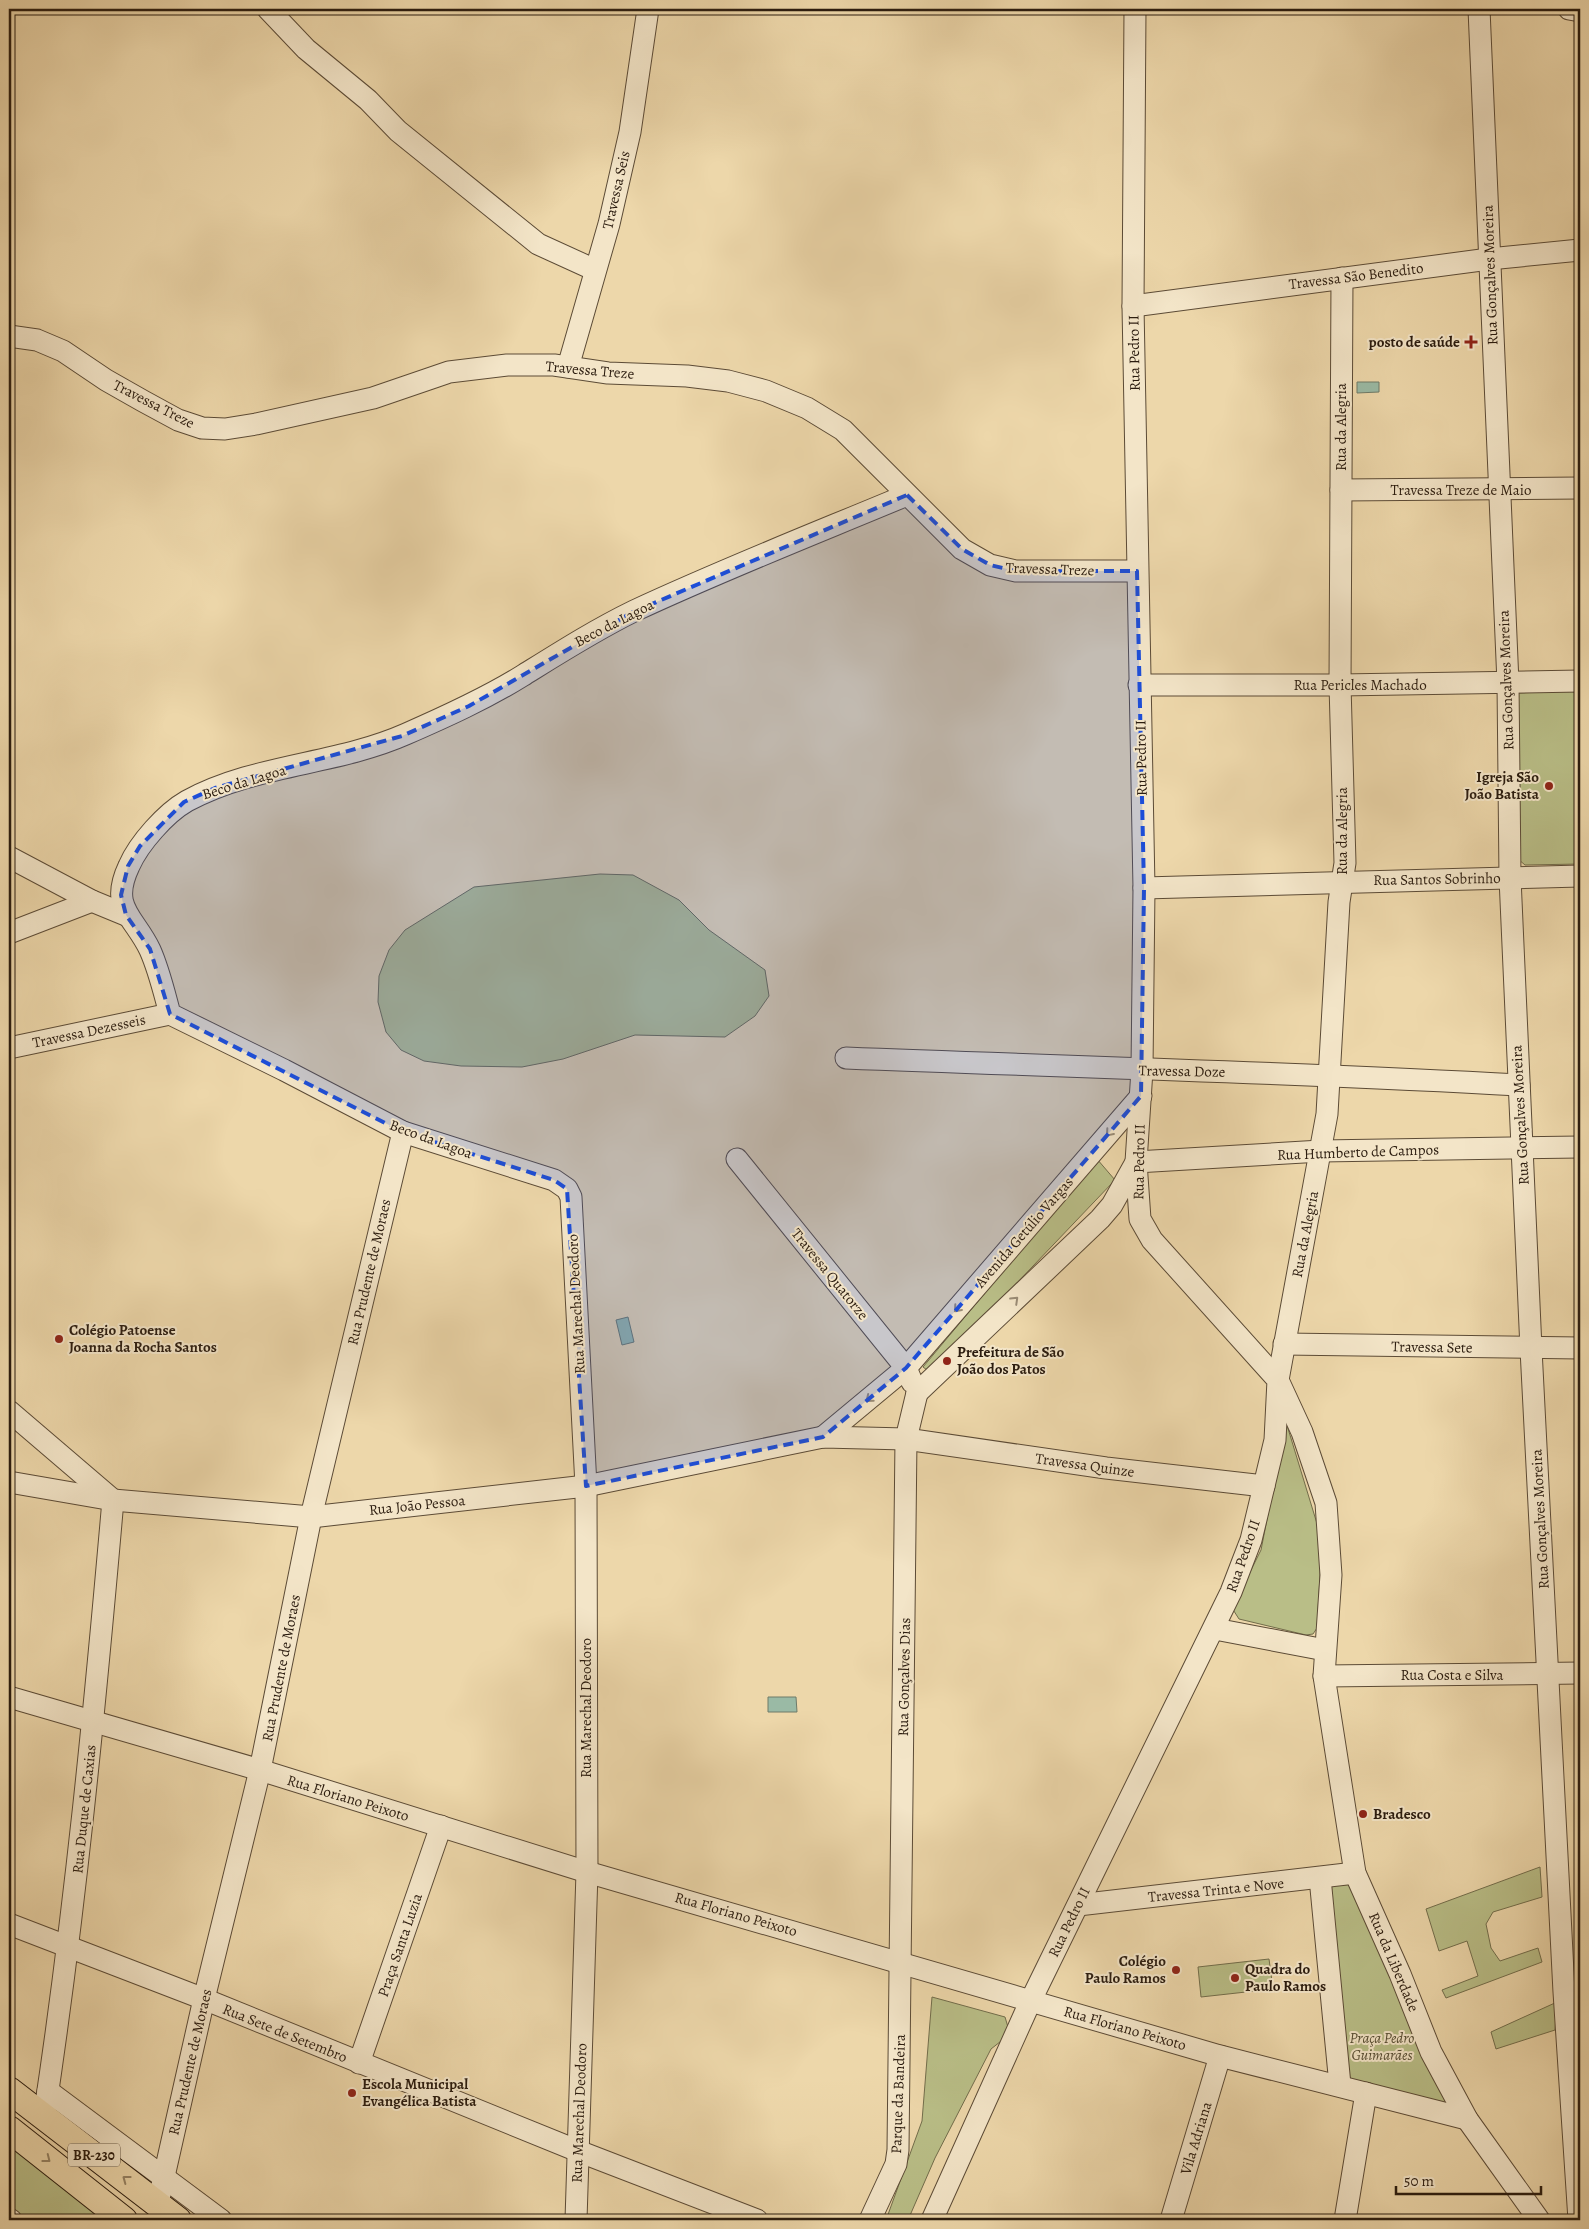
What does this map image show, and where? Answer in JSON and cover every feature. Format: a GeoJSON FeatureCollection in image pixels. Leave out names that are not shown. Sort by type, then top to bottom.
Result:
{"type":"FeatureCollection","features":[{"type":"Feature","properties":{"kind":"main road","name":"BR-230"},"geometry":{"type":"LineString","coordinates":[[9,2090],[178,2220]]}},
{"type":"Feature","properties":{"kind":"main road","name":"BR-230"},"geometry":{"type":"LineString","coordinates":[[9,2129],[124,2220]]}},
{"type":"Feature","properties":{"kind":"street"},"geometry":{"type":"LineString","coordinates":[[268,9],[306,49],[368,100],[398,131],[538,244],[595,270]]}},
{"type":"Feature","properties":{"kind":"street","name":"Travessa Seis"},"geometry":{"type":"LineString","coordinates":[[568,367],[609,224],[630,132],[648,9]]}},
{"type":"Feature","properties":{"kind":"street","name":"Rua Pedro II"},"geometry":{"type":"LineString","coordinates":[[932,2220],[1031,2000],[1215,1629],[1251,1540],[1275,1440],[1278,1380],[1152,1240],[1140,1219],[1136,1162],[1142,1070],[1144,888],[1133,306],[1135,9]]}},
{"type":"Feature","properties":{"kind":"street","name":"Rua Gonçalves Moreira"},"geometry":{"type":"LineString","coordinates":[[1478,9],[1508,683],[1510,878],[1530,1349],[1548,1674],[1572,1991],[1579,2220]]}},
{"type":"Feature","properties":{"kind":"street"},"geometry":{"type":"LineString","coordinates":[[1569,9],[1580,11]]}},
{"type":"Feature","properties":{"kind":"street","name":"Travessa São Benedito"},"geometry":{"type":"LineString","coordinates":[[1133,306],[1489,259],[1580,250]]}},
{"type":"Feature","properties":{"kind":"street","name":"Rua da Alegria"},"geometry":{"type":"LineString","coordinates":[[1278,1380],[1321,1151],[1330,1074],[1339,902],[1345,863],[1340,685],[1342,278]]}},
{"type":"Feature","properties":{"kind":"street","name":"Travessa Treze"},"geometry":{"type":"LineString","coordinates":[[9,336],[37,340],[63,351],[106,380],[143,401],[178,420],[202,428],[225,429],[256,424],[373,398],[449,372],[507,365],[568,367],[608,373],[687,376],[728,381],[766,391],[807,408],[842,430],[962,548],[990,565],[1016,571],[1137,571]]}},
{"type":"Feature","properties":{"kind":"street","name":"Travessa Treze de Maio"},"geometry":{"type":"LineString","coordinates":[[1341,490],[1580,488]]}},
{"type":"Feature","properties":{"kind":"street","name":"Beco da Lagoa"},"geometry":{"type":"LineString","coordinates":[[571,1197],[567,1188],[554,1180],[403,1132],[284,1070],[170,1014],[160,975],[150,949],[126,915],[121,895],[128,866],[140,846],[156,827],[184,802],[214,788],[361,749],[402,736],[468,706],[560,651],[634,612],[907,495]]}},
{"type":"Feature","properties":{"kind":"street","name":"Rua Pericles Machado"},"geometry":{"type":"LineString","coordinates":[[1139,685],[1340,685],[1580,681]]}},
{"type":"Feature","properties":{"kind":"street"},"geometry":{"type":"LineString","coordinates":[[9,857],[92,901],[126,915]]}},
{"type":"Feature","properties":{"kind":"street","name":"Rua Santos Sobrinho"},"geometry":{"type":"LineString","coordinates":[[1144,888],[1342,881],[1580,876]]}},
{"type":"Feature","properties":{"kind":"street"},"geometry":{"type":"LineString","coordinates":[[9,933],[92,901]]}},
{"type":"Feature","properties":{"kind":"street","name":"Travessa Dezesseis"},"geometry":{"type":"LineString","coordinates":[[9,1048],[170,1014]]}},
{"type":"Feature","properties":{"kind":"street","name":"Travessa Doze"},"geometry":{"type":"LineString","coordinates":[[846,1058],[1142,1070],[1330,1074],[1519,1085]]}},
{"type":"Feature","properties":{"kind":"street","name":"Avenida Getúlio Vargas"},"geometry":{"type":"LineString","coordinates":[[906,1368],[1141,1096]]}},
{"type":"Feature","properties":{"kind":"street","name":"Rua Prudente de Moraes"},"geometry":{"type":"LineString","coordinates":[[158,2203],[204,2000],[260,1770],[311,1517],[403,1132]]}},
{"type":"Feature","properties":{"kind":"street","name":"Rua Humberto de Campos"},"geometry":{"type":"LineString","coordinates":[[1136,1162],[1321,1151],[1580,1147]]}},
{"type":"Feature","properties":{"kind":"street","name":"Travessa Quatorze"},"geometry":{"type":"LineString","coordinates":[[737,1159],[906,1368],[917,1393]]}},
{"type":"Feature","properties":{"kind":"street"},"geometry":{"type":"LineString","coordinates":[[917,1393],[1100,1219],[1112,1205],[1136,1162]]}},
{"type":"Feature","properties":{"kind":"street","name":"Rua Marechal Deodoro"},"geometry":{"type":"LineString","coordinates":[[571,1197],[586,1486],[587,1872],[576,2220]]}},
{"type":"Feature","properties":{"kind":"street","name":"Travessa Sete"},"geometry":{"type":"LineString","coordinates":[[1284,1344],[1530,1349],[1580,1348]]}},
{"type":"Feature","properties":{"kind":"street","name":"Rua João Pessoa"},"geometry":{"type":"LineString","coordinates":[[822,1437],[906,1368]]}},
{"type":"Feature","properties":{"kind":"street","name":"Rua da Liberdade"},"geometry":{"type":"LineString","coordinates":[[1278,1380],[1302,1432],[1326,1503],[1331,1575],[1324,1676],[1355,1873],[1400,1974],[1431,2052],[1467,2119],[1539,2220]]}},
{"type":"Feature","properties":{"kind":"street","name":"Rua Gonçalves Dias"},"geometry":{"type":"LineString","coordinates":[[902,1962],[906,1439],[917,1393]]}},
{"type":"Feature","properties":{"kind":"street"},"geometry":{"type":"LineString","coordinates":[[9,1411],[113,1500]]}},
{"type":"Feature","properties":{"kind":"street","name":"Rua João Pessoa"},"geometry":{"type":"LineString","coordinates":[[9,1482],[113,1500],[311,1517],[586,1486],[822,1437],[906,1439]]}},
{"type":"Feature","properties":{"kind":"street","name":"Travessa Quinze"},"geometry":{"type":"LineString","coordinates":[[906,1439],[1106,1468],[1264,1486]]}},
{"type":"Feature","properties":{"kind":"street","name":"Rua Duque de Caxias"},"geometry":{"type":"LineString","coordinates":[[44,2117],[68,1948],[93,1722],[113,1500]]}},
{"type":"Feature","properties":{"kind":"street"},"geometry":{"type":"LineString","coordinates":[[1215,1629],[1325,1650]]}},
{"type":"Feature","properties":{"kind":"street","name":"Rua Costa e Silva"},"geometry":{"type":"LineString","coordinates":[[1324,1676],[1580,1673]]}},
{"type":"Feature","properties":{"kind":"street","name":"Rua Floriano Peixoto"},"geometry":{"type":"LineString","coordinates":[[9,1696],[260,1770],[587,1872],[902,1962],[1220,2056],[1340,2085],[1467,2119]]}},
{"type":"Feature","properties":{"kind":"street","name":"Praça Santa Luzia"},"geometry":{"type":"LineString","coordinates":[[358,2063],[441,1826]]}},
{"type":"Feature","properties":{"kind":"street","name":"Travessa Trinta e Nove"},"geometry":{"type":"LineString","coordinates":[[1078,1905],[1355,1873]]}},
{"type":"Feature","properties":{"kind":"street"},"geometry":{"type":"LineString","coordinates":[[1320,1878],[1340,2085]]}},
{"type":"Feature","properties":{"kind":"street","name":"Rua Sete de Setembro"},"geometry":{"type":"LineString","coordinates":[[9,1924],[204,2000],[578,2151],[757,2220]]}},
{"type":"Feature","properties":{"kind":"street","name":"Parque da Bandeira"},"geometry":{"type":"LineString","coordinates":[[870,2220],[896,2164],[898,2150],[902,1962]]}},
{"type":"Feature","properties":{"kind":"street","name":"Vila Adriana"},"geometry":{"type":"LineString","coordinates":[[1171,2220],[1220,2056]]}},
{"type":"Feature","properties":{"kind":"street"},"geometry":{"type":"LineString","coordinates":[[48,2091],[221,2220]]}},
{"type":"Feature","properties":{"kind":"street"},"geometry":{"type":"LineString","coordinates":[[1345,2220],[1366,2093]]}},
{"type":"Feature","properties":{"kind":"highlighted area"},"geometry":{"type":"Polygon","coordinates":[[[907,495],[962,549],[990,565],[1016,571],[1137,571],[1144,888],[1141,1096],[906,1368],[823,1437],[586,1486],[567,1189],[554,1180],[403,1132],[170,1014],[150,949],[126,915],[121,895],[128,866],[140,846],[184,802],[215,788],[402,736],[469,706],[633,612],[907,495]]]}},
{"type":"Feature","properties":{"kind":"green space"},"geometry":{"type":"Polygon","coordinates":[[[1580,690],[1580,864],[1525,865],[1518,859],[1518,693],[1580,690]]]}},
{"type":"Feature","properties":{"kind":"green space"},"geometry":{"type":"Polygon","coordinates":[[[600,874],[633,875],[679,900],[709,930],[765,970],[769,996],[755,1016],[725,1037],[635,1035],[563,1059],[522,1067],[461,1066],[424,1061],[401,1050],[386,1032],[378,1002],[379,976],[389,950],[405,930],[474,887],[600,874]]]}},
{"type":"Feature","properties":{"kind":"green space"},"geometry":{"type":"Polygon","coordinates":[[[1097,1159],[1115,1180],[931,1373],[923,1367],[1097,1159]]]}},
{"type":"Feature","properties":{"kind":"green space"},"geometry":{"type":"Polygon","coordinates":[[[1286,1422],[1322,1540],[1317,1628],[1313,1634],[1306,1635],[1239,1619],[1232,1608],[1261,1550],[1286,1422]]]}},
{"type":"Feature","properties":{"kind":"green space"},"geometry":{"type":"Polygon","coordinates":[[[1540,1867],[1542,1897],[1493,1912],[1486,1924],[1491,1948],[1500,1961],[1538,1948],[1542,1962],[1446,1998],[1442,1990],[1478,1976],[1467,1941],[1439,1951],[1426,1909],[1540,1867]]]}},
{"type":"Feature","properties":{"kind":"green space","name":"Praça Pedro Guimarães"},"geometry":{"type":"Polygon","coordinates":[[[1353,1877],[1456,2112],[1345,2082],[1324,1880],[1353,1877]]]}},
{"type":"Feature","properties":{"kind":"green space","name":"Quadra do Paulo Ramos"},"geometry":{"type":"Polygon","coordinates":[[[1269,1959],[1273,1989],[1201,1997],[1198,1967],[1269,1959]]]}},
{"type":"Feature","properties":{"kind":"green space"},"geometry":{"type":"Polygon","coordinates":[[[932,1997],[1005,2017],[1010,2034],[991,2049],[935,2158],[908,2220],[886,2220],[922,2121],[932,1997]]]}},
{"type":"Feature","properties":{"kind":"green space"},"geometry":{"type":"Polygon","coordinates":[[[1557,2002],[1555,2030],[1496,2049],[1491,2032],[1557,2002]]]}},
{"type":"Feature","properties":{"kind":"green space"},"geometry":{"type":"Polygon","coordinates":[[[9,2137],[113,2220],[27,2220],[9,2206],[9,2137]]]}},
{"type":"Feature","properties":{"kind":"shaded area"},"geometry":{"type":"Polygon","coordinates":[[[1357,382],[1379,382],[1379,392],[1357,393],[1357,382]]]}},
{"type":"Feature","properties":{"kind":"shaded area"},"geometry":{"type":"Polygon","coordinates":[[[628,1317],[634,1342],[622,1345],[616,1320],[628,1317]]]}},
{"type":"Feature","properties":{"kind":"shaded area"},"geometry":{"type":"Polygon","coordinates":[[[768,1697],[796,1697],[797,1712],[768,1712],[768,1697]]]}},
{"type":"Feature","properties":{"kind":"place","name":"posto de saúde"},"geometry":{"type":"Point","coordinates":[1471,342]}},
{"type":"Feature","properties":{"kind":"place","name":"Igreja São João Batista"},"geometry":{"type":"Point","coordinates":[1549,786]}},
{"type":"Feature","properties":{"kind":"place","name":"Colégio Patoense Joanna da Rocha Santos"},"geometry":{"type":"Point","coordinates":[59,1339]}},
{"type":"Feature","properties":{"kind":"place","name":"Prefeitura de São João dos Patos"},"geometry":{"type":"Point","coordinates":[947,1361]}},
{"type":"Feature","properties":{"kind":"place","name":"Bradesco"},"geometry":{"type":"Point","coordinates":[1363,1814]}},
{"type":"Feature","properties":{"kind":"place","name":"Colégio Paulo Ramos"},"geometry":{"type":"Point","coordinates":[1176,1970]}},
{"type":"Feature","properties":{"kind":"place","name":"Quadra do Paulo Ramos"},"geometry":{"type":"Point","coordinates":[1235,1978]}},
{"type":"Feature","properties":{"kind":"place","name":"Escola Municipal Evangélica Batista"},"geometry":{"type":"Point","coordinates":[352,2093]}}]}
